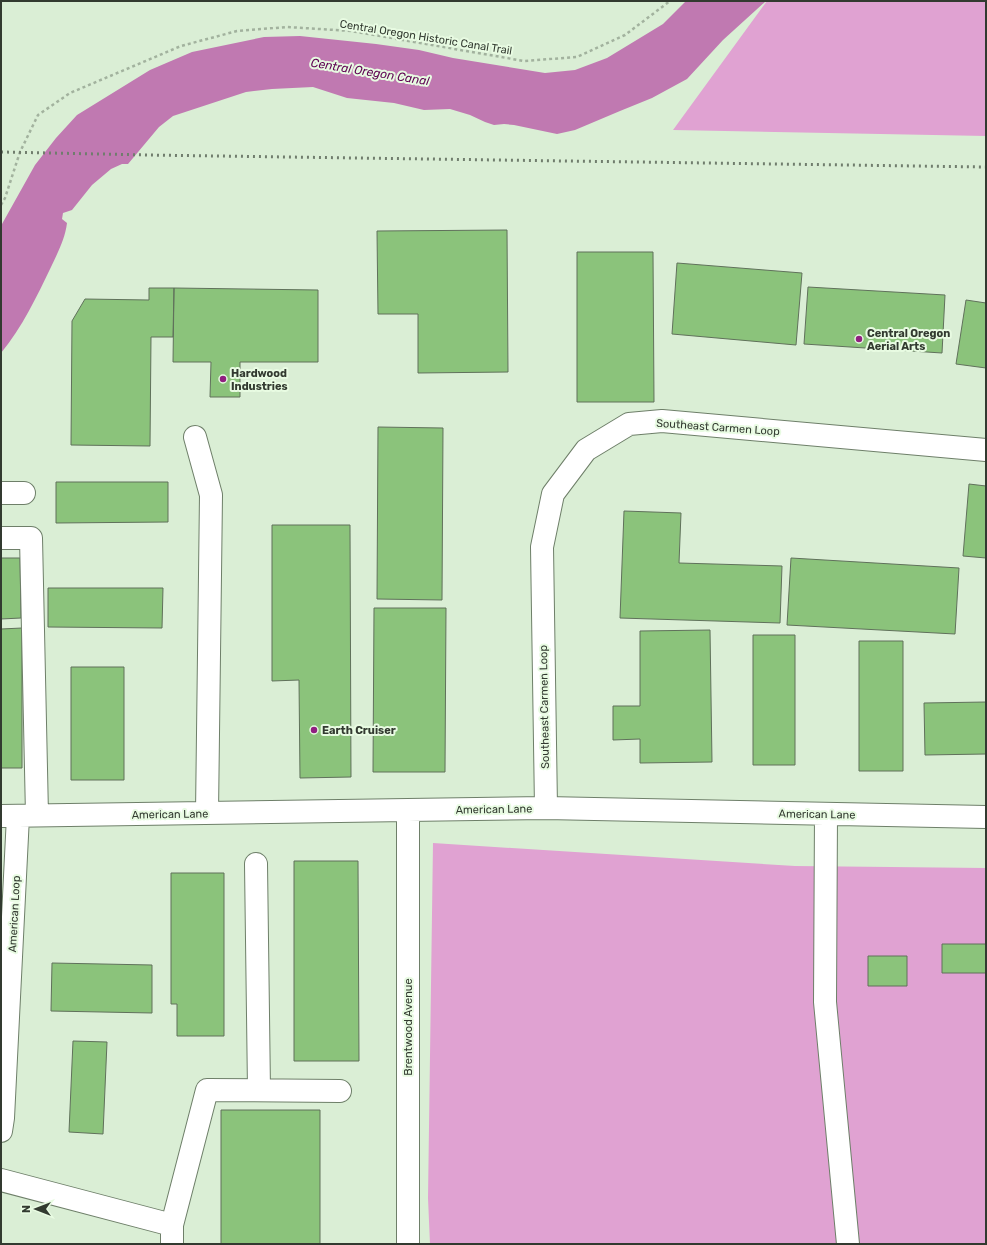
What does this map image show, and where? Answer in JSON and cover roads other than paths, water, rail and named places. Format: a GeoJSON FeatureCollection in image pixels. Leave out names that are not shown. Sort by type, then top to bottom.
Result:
{"type":"FeatureCollection","features":[{"type":"Feature","properties":{"kind":"street","name":"Southeast Carmen Loop"},"geometry":{"type":"LineString","coordinates":[[546,808],[542,547],[553,494],[586,450],[629,424],[662,421],[986,450]]}},
{"type":"Feature","properties":{"kind":"street"},"geometry":{"type":"LineString","coordinates":[[195,437],[211,495],[207,813]]}},
{"type":"Feature","properties":{"kind":"street"},"geometry":{"type":"LineString","coordinates":[[1,493],[24,493]]}},
{"type":"Feature","properties":{"kind":"street","name":"American Loop"},"geometry":{"type":"LineString","coordinates":[[1,538],[31,538],[19,816],[3,1118],[1,1132]]}},
{"type":"Feature","properties":{"kind":"street","name":"American Lane"},"geometry":{"type":"LineString","coordinates":[[19,816],[546,808],[986,817]]}},
{"type":"Feature","properties":{"kind":"street","name":"Brentwood Avenue"},"geometry":{"type":"LineString","coordinates":[[408,811],[408,1244]]}},
{"type":"Feature","properties":{"kind":"street"},"geometry":{"type":"LineString","coordinates":[[826,814],[825,1002],[848,1244]]}},
{"type":"Feature","properties":{"kind":"street"},"geometry":{"type":"LineString","coordinates":[[256,864],[259,1090]]}},
{"type":"Feature","properties":{"kind":"street"},"geometry":{"type":"LineString","coordinates":[[1,1180],[172,1235],[207,1090],[340,1091]]}},
{"type":"Feature","properties":{"kind":"water","name":"Central Oregon Canal"},"geometry":{"type":"Polygon","coordinates":[[[686,1],[766,1],[723,40],[687,79],[652,98],[575,130],[557,134],[514,125],[494,125],[450,109],[424,110],[394,103],[347,98],[313,87],[246,92],[173,116],[159,127],[128,164],[122,164],[111,169],[92,185],[72,210],[63,213],[62,219],[67,223],[65,235],[59,251],[29,312],[1,353],[2,224],[35,165],[56,138],[77,115],[150,70],[192,52],[264,37],[300,36],[419,50],[453,58],[545,73],[575,70],[607,58],[663,24],[686,1]]]}},
{"type":"Feature","properties":{"kind":"railway"},"geometry":{"type":"LineString","coordinates":[[1,152],[986,167]]}},
{"type":"Feature","properties":{"kind":"place","name":"Central Oregon Aerial Arts"},"geometry":{"type":"Point","coordinates":[859,339]}},
{"type":"Feature","properties":{"kind":"place","name":"Hardwood Industries"},"geometry":{"type":"Point","coordinates":[223,379]}},
{"type":"Feature","properties":{"kind":"place","name":"Earth Cruiser"},"geometry":{"type":"Point","coordinates":[314,730]}}]}
